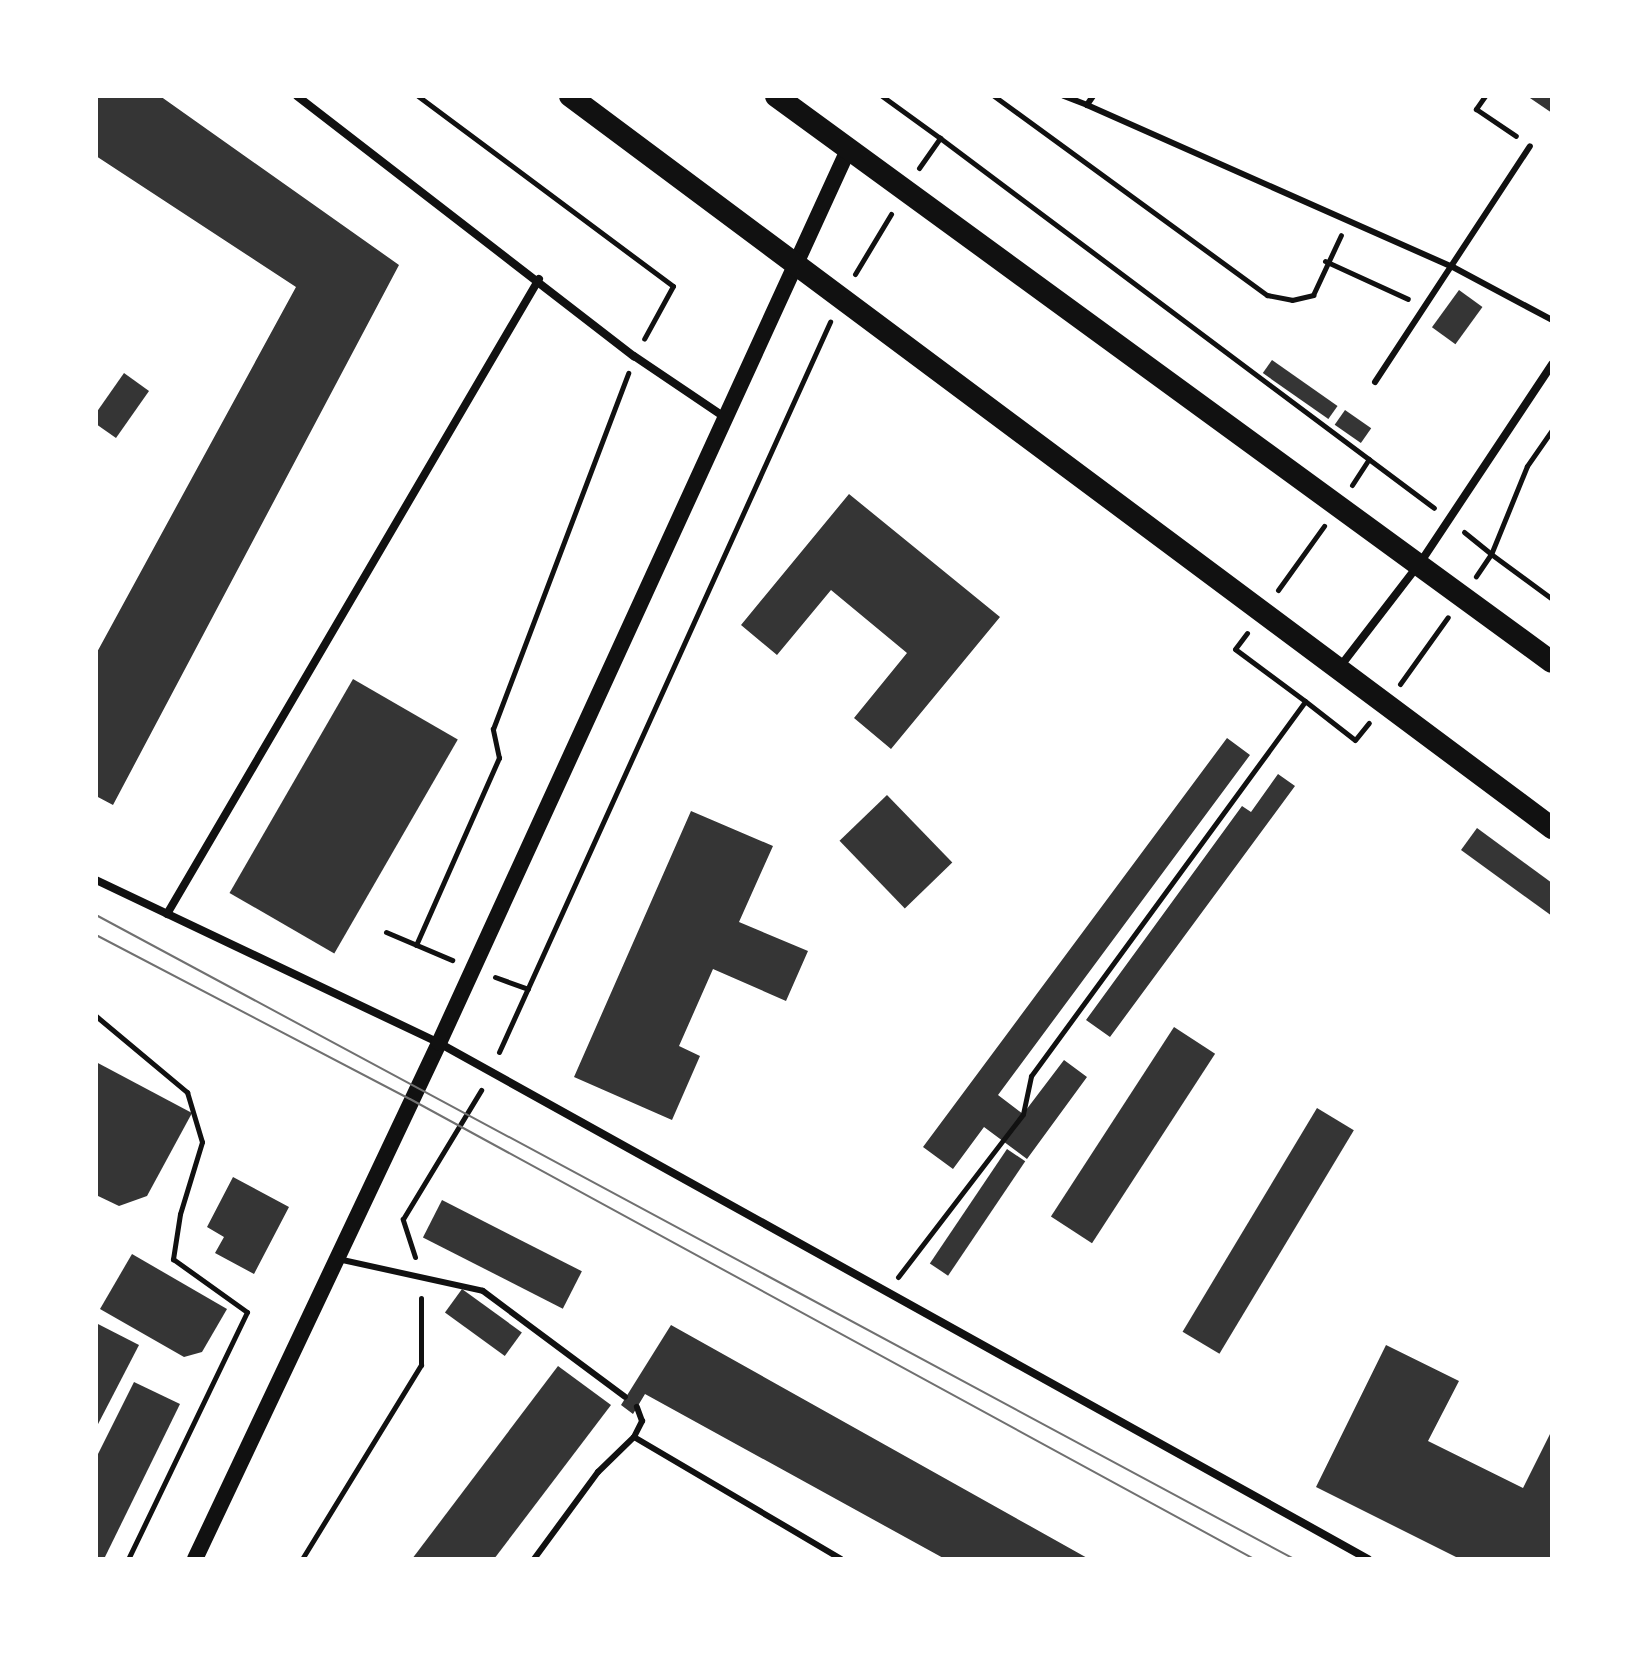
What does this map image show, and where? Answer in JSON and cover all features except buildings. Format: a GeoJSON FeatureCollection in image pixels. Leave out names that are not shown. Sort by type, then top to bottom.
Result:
{"type":"FeatureCollection","features":[{"type":"Feature","properties":{"kind":"highway"},"geometry":{"type":"LineString","coordinates":[[570,96],[842,295],[1552,828]]}},
{"type":"Feature","properties":{"kind":"highway"},"geometry":{"type":"LineString","coordinates":[[776,96],[1340,503],[1552,662]]}},
{"type":"Feature","properties":{"kind":"main road"},"geometry":{"type":"LineString","coordinates":[[195,1559],[439,1043],[723,416],[849,148]]}},
{"type":"Feature","properties":{"kind":"street"},"geometry":{"type":"LineString","coordinates":[[297,96],[539,279],[634,356],[723,416]]}},
{"type":"Feature","properties":{"kind":"street"},"geometry":{"type":"LineString","coordinates":[[167,914],[539,279]]}},
{"type":"Feature","properties":{"kind":"street"},"geometry":{"type":"LineString","coordinates":[[1338,670],[1420,563],[1552,364]]}},
{"type":"Feature","properties":{"kind":"street"},"geometry":{"type":"LineString","coordinates":[[96,880],[439,1043],[884,1294],[1368,1559]]}},
{"type":"Feature","properties":{"kind":"lane"},"geometry":{"type":"LineString","coordinates":[[1064,96],[1451,266],[1552,320]]}},
{"type":"Feature","properties":{"kind":"lane"},"geometry":{"type":"LineString","coordinates":[[1087,105],[1093,96]]}},
{"type":"Feature","properties":{"kind":"lane"},"geometry":{"type":"LineString","coordinates":[[1375,382],[1530,146]]}},
{"type":"Feature","properties":{"kind":"lane"},"geometry":{"type":"LineString","coordinates":[[338,1259],[483,1291],[625,1397]]}},
{"type":"Feature","properties":{"kind":"lane"},"geometry":{"type":"LineString","coordinates":[[534,1559],[598,1472],[634,1437],[642,1421],[637,1407]]}},
{"type":"Feature","properties":{"kind":"lane"},"geometry":{"type":"LineString","coordinates":[[634,1437],[841,1559]]}},
{"type":"Feature","properties":{"kind":"path"},"geometry":{"type":"LineString","coordinates":[[416,945],[499,758],[493,729],[634,356],[673,286],[418,96]]}},
{"type":"Feature","properties":{"kind":"path"},"geometry":{"type":"LineString","coordinates":[[882,96],[1369,459],[1235,649],[1305,701],[1031,1076],[1023,1114],[884,1294]]}},
{"type":"Feature","properties":{"kind":"path"},"geometry":{"type":"LineString","coordinates":[[994,96],[1267,295],[1292,300],[1313,295],[1325,261],[1342,235]]}},
{"type":"Feature","properties":{"kind":"path"},"geometry":{"type":"LineString","coordinates":[[1485,96],[1476,109],[1530,146]]}},
{"type":"Feature","properties":{"kind":"path"},"geometry":{"type":"LineString","coordinates":[[302,1559],[421,1365],[421,1277],[403,1219],[491,1071],[842,295],[905,189],[940,138]]}},
{"type":"Feature","properties":{"kind":"path"},"geometry":{"type":"LineString","coordinates":[[1325,261],[1425,306]]}},
{"type":"Feature","properties":{"kind":"path"},"geometry":{"type":"LineString","coordinates":[[1552,430],[1527,466],[1491,554],[1552,599]]}},
{"type":"Feature","properties":{"kind":"path"},"geometry":{"type":"LineString","coordinates":[[96,1016],[187,1092],[202,1142],[180,1214],[173,1259],[247,1312],[128,1559]]}},
{"type":"Feature","properties":{"kind":"tram line"},"geometry":{"type":"LineString","coordinates":[[96,915],[1294,1559]]}},
{"type":"Feature","properties":{"kind":"tram line"},"geometry":{"type":"LineString","coordinates":[[96,935],[410,1099],[1254,1559]]}}]}
